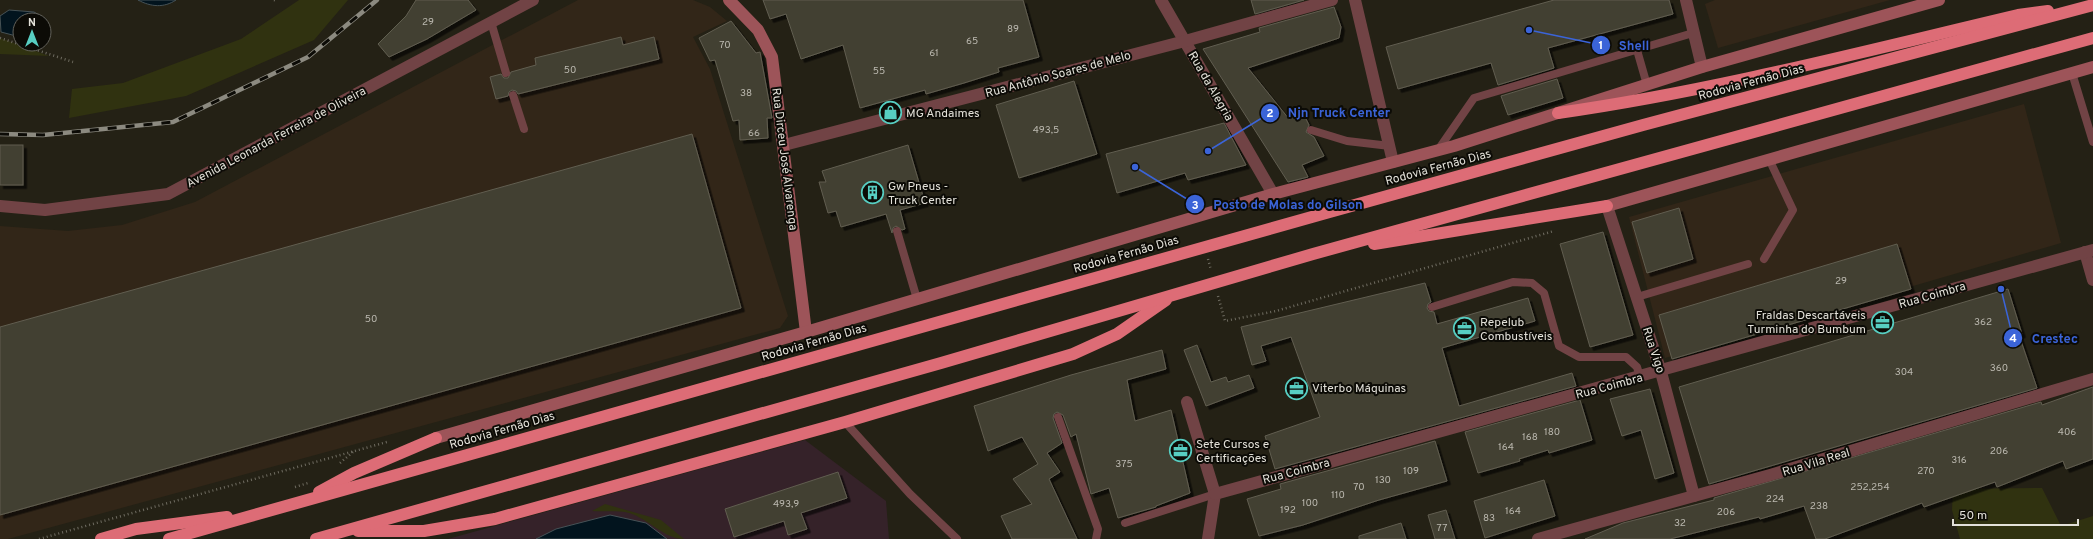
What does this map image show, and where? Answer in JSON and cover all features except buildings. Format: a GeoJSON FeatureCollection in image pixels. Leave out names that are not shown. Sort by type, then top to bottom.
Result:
{"type":"FeatureCollection","features":[{"type":"Feature","properties":{"kind":"highway"},"geometry":{"type":"LineString","coordinates":[[1558,113],[1637,102],[2018,15],[2090,6]]}},
{"type":"Feature","properties":{"kind":"highway","name":"Rodovia Fernão Dias"},"geometry":{"type":"LineString","coordinates":[[169,539],[277,510],[1371,200],[1643,125],[2090,6]]}},
{"type":"Feature","properties":{"kind":"highway"},"geometry":{"type":"LineString","coordinates":[[316,539],[934,365],[1314,254],[2093,38]]}},
{"type":"Feature","properties":{"kind":"highway"},"geometry":{"type":"LineString","coordinates":[[1314,254],[1607,206]]}},
{"type":"Feature","properties":{"kind":"highway"},"geometry":{"type":"LineString","coordinates":[[342,531],[424,531],[495,519],[845,422],[1073,354],[1117,334],[1175,294]]}},
{"type":"Feature","properties":{"kind":"highway"},"geometry":{"type":"LineString","coordinates":[[312,499],[320,491],[354,473],[436,438]]}},
{"type":"Feature","properties":{"kind":"highway"},"geometry":{"type":"LineString","coordinates":[[101,539],[136,529],[277,510]]}},
{"type":"Feature","properties":{"kind":"main road","name":"Rua Dirceu José Alvarenga"},"geometry":{"type":"LineString","coordinates":[[729,0],[758,30],[772,57],[806,332]]}},
{"type":"Feature","properties":{"kind":"main road","name":"Rodovia Fernão Dias"},"geometry":{"type":"LineString","coordinates":[[436,438],[806,332],[1273,194],[1438,150],[1702,67],[1939,0]]}},
{"type":"Feature","properties":{"kind":"main road"},"geometry":{"type":"LineString","coordinates":[[1607,206],[2093,67]]}},
{"type":"Feature","properties":{"kind":"street","name":"Avenida Leonarda Ferreira de Oliveira"},"geometry":{"type":"LineString","coordinates":[[0,206],[45,210],[168,194],[533,0]]}},
{"type":"Feature","properties":{"kind":"street","name":"Rua da Alegria"},"geometry":{"type":"LineString","coordinates":[[1161,0],[1273,194]]}},
{"type":"Feature","properties":{"kind":"street","name":"Rua Antônio Soares de Melo"},"geometry":{"type":"LineString","coordinates":[[784,145],[1185,41],[1332,0]]}},
{"type":"Feature","properties":{"kind":"street"},"geometry":{"type":"LineString","coordinates":[[1355,0],[1393,162]]}},
{"type":"Feature","properties":{"kind":"street"},"geometry":{"type":"LineString","coordinates":[[1686,0],[1702,67]]}},
{"type":"Feature","properties":{"kind":"street","name":"Rua Vigo"},"geometry":{"type":"LineString","coordinates":[[1607,206],[1661,372],[1694,496]]}},
{"type":"Feature","properties":{"kind":"street"},"geometry":{"type":"LineString","coordinates":[[2089,251],[2093,280]]}},
{"type":"Feature","properties":{"kind":"street","name":"Rua Coimbra"},"geometry":{"type":"LineString","coordinates":[[1215,494],[1661,372],[2089,251]]}},
{"type":"Feature","properties":{"kind":"street","name":"Rua Vila Real"},"geometry":{"type":"LineString","coordinates":[[1538,539],[1778,473],[2093,379]]}},
{"type":"Feature","properties":{"kind":"street"},"geometry":{"type":"LineString","coordinates":[[1186,402],[1215,494],[1208,539]]}},
{"type":"Feature","properties":{"kind":"lane"},"geometry":{"type":"LineString","coordinates":[[491,22],[506,73]]}},
{"type":"Feature","properties":{"kind":"lane"},"geometry":{"type":"LineString","coordinates":[[1438,150],[1474,98],[1693,34]]}},
{"type":"Feature","properties":{"kind":"lane"},"geometry":{"type":"LineString","coordinates":[[1637,50],[1647,85]]}},
{"type":"Feature","properties":{"kind":"lane"},"geometry":{"type":"LineString","coordinates":[[2072,73],[2093,142]]}},
{"type":"Feature","properties":{"kind":"lane"},"geometry":{"type":"LineString","coordinates":[[513,95],[524,129]]}},
{"type":"Feature","properties":{"kind":"lane"},"geometry":{"type":"LineString","coordinates":[[1311,130],[1346,141],[1390,146]]}},
{"type":"Feature","properties":{"kind":"lane"},"geometry":{"type":"LineString","coordinates":[[1764,259],[1793,210],[1769,159]]}},
{"type":"Feature","properties":{"kind":"lane"},"geometry":{"type":"LineString","coordinates":[[897,231],[917,299]]}},
{"type":"Feature","properties":{"kind":"lane"},"geometry":{"type":"LineString","coordinates":[[1636,297],[1748,264]]}},
{"type":"Feature","properties":{"kind":"lane"},"geometry":{"type":"LineString","coordinates":[[1432,307],[1512,282],[1532,283],[1544,293],[1559,346],[1579,357],[1626,357],[1637,367],[1640,377]]}},
{"type":"Feature","properties":{"kind":"lane"},"geometry":{"type":"LineString","coordinates":[[1058,416],[1098,529],[1096,539]]}},
{"type":"Feature","properties":{"kind":"lane"},"geometry":{"type":"LineString","coordinates":[[845,422],[910,494],[957,539]]}},
{"type":"Feature","properties":{"kind":"lane","name":"Rua Coimbra"},"geometry":{"type":"LineString","coordinates":[[1125,523],[1215,494]]}},
{"type":"Feature","properties":{"kind":"path"},"geometry":{"type":"LineString","coordinates":[[0,38],[73,62]]}},
{"type":"Feature","properties":{"kind":"path"},"geometry":{"type":"LineString","coordinates":[[1221,306],[1225,320],[1276,311],[1559,229]]}},
{"type":"Feature","properties":{"kind":"path"},"geometry":{"type":"LineString","coordinates":[[39,539],[389,441]]}},
{"type":"Feature","properties":{"kind":"shaded area"},"geometry":{"type":"Polygon","coordinates":[[[578,0],[693,0],[710,7],[727,21],[693,37],[710,69],[788,316],[780,328],[8,539],[0,539],[0,226],[68,231],[122,225],[195,202],[578,0]]]}},
{"type":"Feature","properties":{"kind":"shaded area"},"geometry":{"type":"Polygon","coordinates":[[[1715,0],[1890,0],[1718,48],[1705,4],[1715,0]]]}},
{"type":"Feature","properties":{"kind":"shaded area"},"geometry":{"type":"Polygon","coordinates":[[[2024,104],[2061,243],[1665,358],[1629,217],[2024,104]]]}},
{"type":"Feature","properties":{"kind":"shaded area"},"geometry":{"type":"Polygon","coordinates":[[[805,440],[886,501],[889,539],[448,539],[805,440]]]}},
{"type":"Feature","properties":{"kind":"green space"},"geometry":{"type":"Polygon","coordinates":[[[299,0],[348,0],[314,40],[186,96],[69,118],[72,89],[123,83],[241,39],[299,0]]]}},
{"type":"Feature","properties":{"kind":"green space"},"geometry":{"type":"Polygon","coordinates":[[[0,38],[12,42],[12,52],[38,52],[49,56],[0,54],[0,38]]]}},
{"type":"Feature","properties":{"kind":"green space"},"geometry":{"type":"Polygon","coordinates":[[[2042,488],[2061,526],[2093,516],[2093,539],[1960,539],[1952,510],[1953,489],[2042,488]]]}},
{"type":"Feature","properties":{"kind":"green space"},"geometry":{"type":"Polygon","coordinates":[[[605,504],[661,520],[684,539],[670,536],[629,513],[592,511],[605,504]]]}},
{"type":"Feature","properties":{"kind":"water"},"geometry":{"type":"Polygon","coordinates":[[[138,0],[176,0],[171,3],[157,6],[138,0]]]}},
{"type":"Feature","properties":{"kind":"water"},"geometry":{"type":"Polygon","coordinates":[[[9,10],[34,12],[12,12],[12,35],[1,32],[0,16],[9,10]]]}},
{"type":"Feature","properties":{"kind":"water"},"geometry":{"type":"Polygon","coordinates":[[[610,515],[646,523],[667,539],[536,539],[556,529],[610,515]]]}},
{"type":"Feature","properties":{"kind":"railway"},"geometry":{"type":"LineString","coordinates":[[0,134],[43,135],[173,122],[308,57],[377,0]]}},
{"type":"Feature","properties":{"kind":"place","name":"Shell"},"geometry":{"type":"Point","coordinates":[1529,30]}},
{"type":"Feature","properties":{"kind":"place","name":"MG Andaimes"},"geometry":{"type":"Point","coordinates":[890,113]}},
{"type":"Feature","properties":{"kind":"place","name":"Njn Truck Center"},"geometry":{"type":"Point","coordinates":[1208,151]}},
{"type":"Feature","properties":{"kind":"place","name":"Posto de Molas do Gilson"},"geometry":{"type":"Point","coordinates":[1135,167]}},
{"type":"Feature","properties":{"kind":"place","name":"Gw Pneus - Truck Center"},"geometry":{"type":"Point","coordinates":[872,193]}},
{"type":"Feature","properties":{"kind":"place","name":"Crestec"},"geometry":{"type":"Point","coordinates":[2001,289]}},
{"type":"Feature","properties":{"kind":"place","name":"Fraldas Descartáveis Turminha do Bumbum"},"geometry":{"type":"Point","coordinates":[1882,322]}},
{"type":"Feature","properties":{"kind":"place","name":"Repelub Combustíveis"},"geometry":{"type":"Point","coordinates":[1464,329]}},
{"type":"Feature","properties":{"kind":"place","name":"Viterbo Máquinas"},"geometry":{"type":"Point","coordinates":[1296,388]}},
{"type":"Feature","properties":{"kind":"place","name":"Sete Cursos e Certificações"},"geometry":{"type":"Point","coordinates":[1181,451]}}]}
